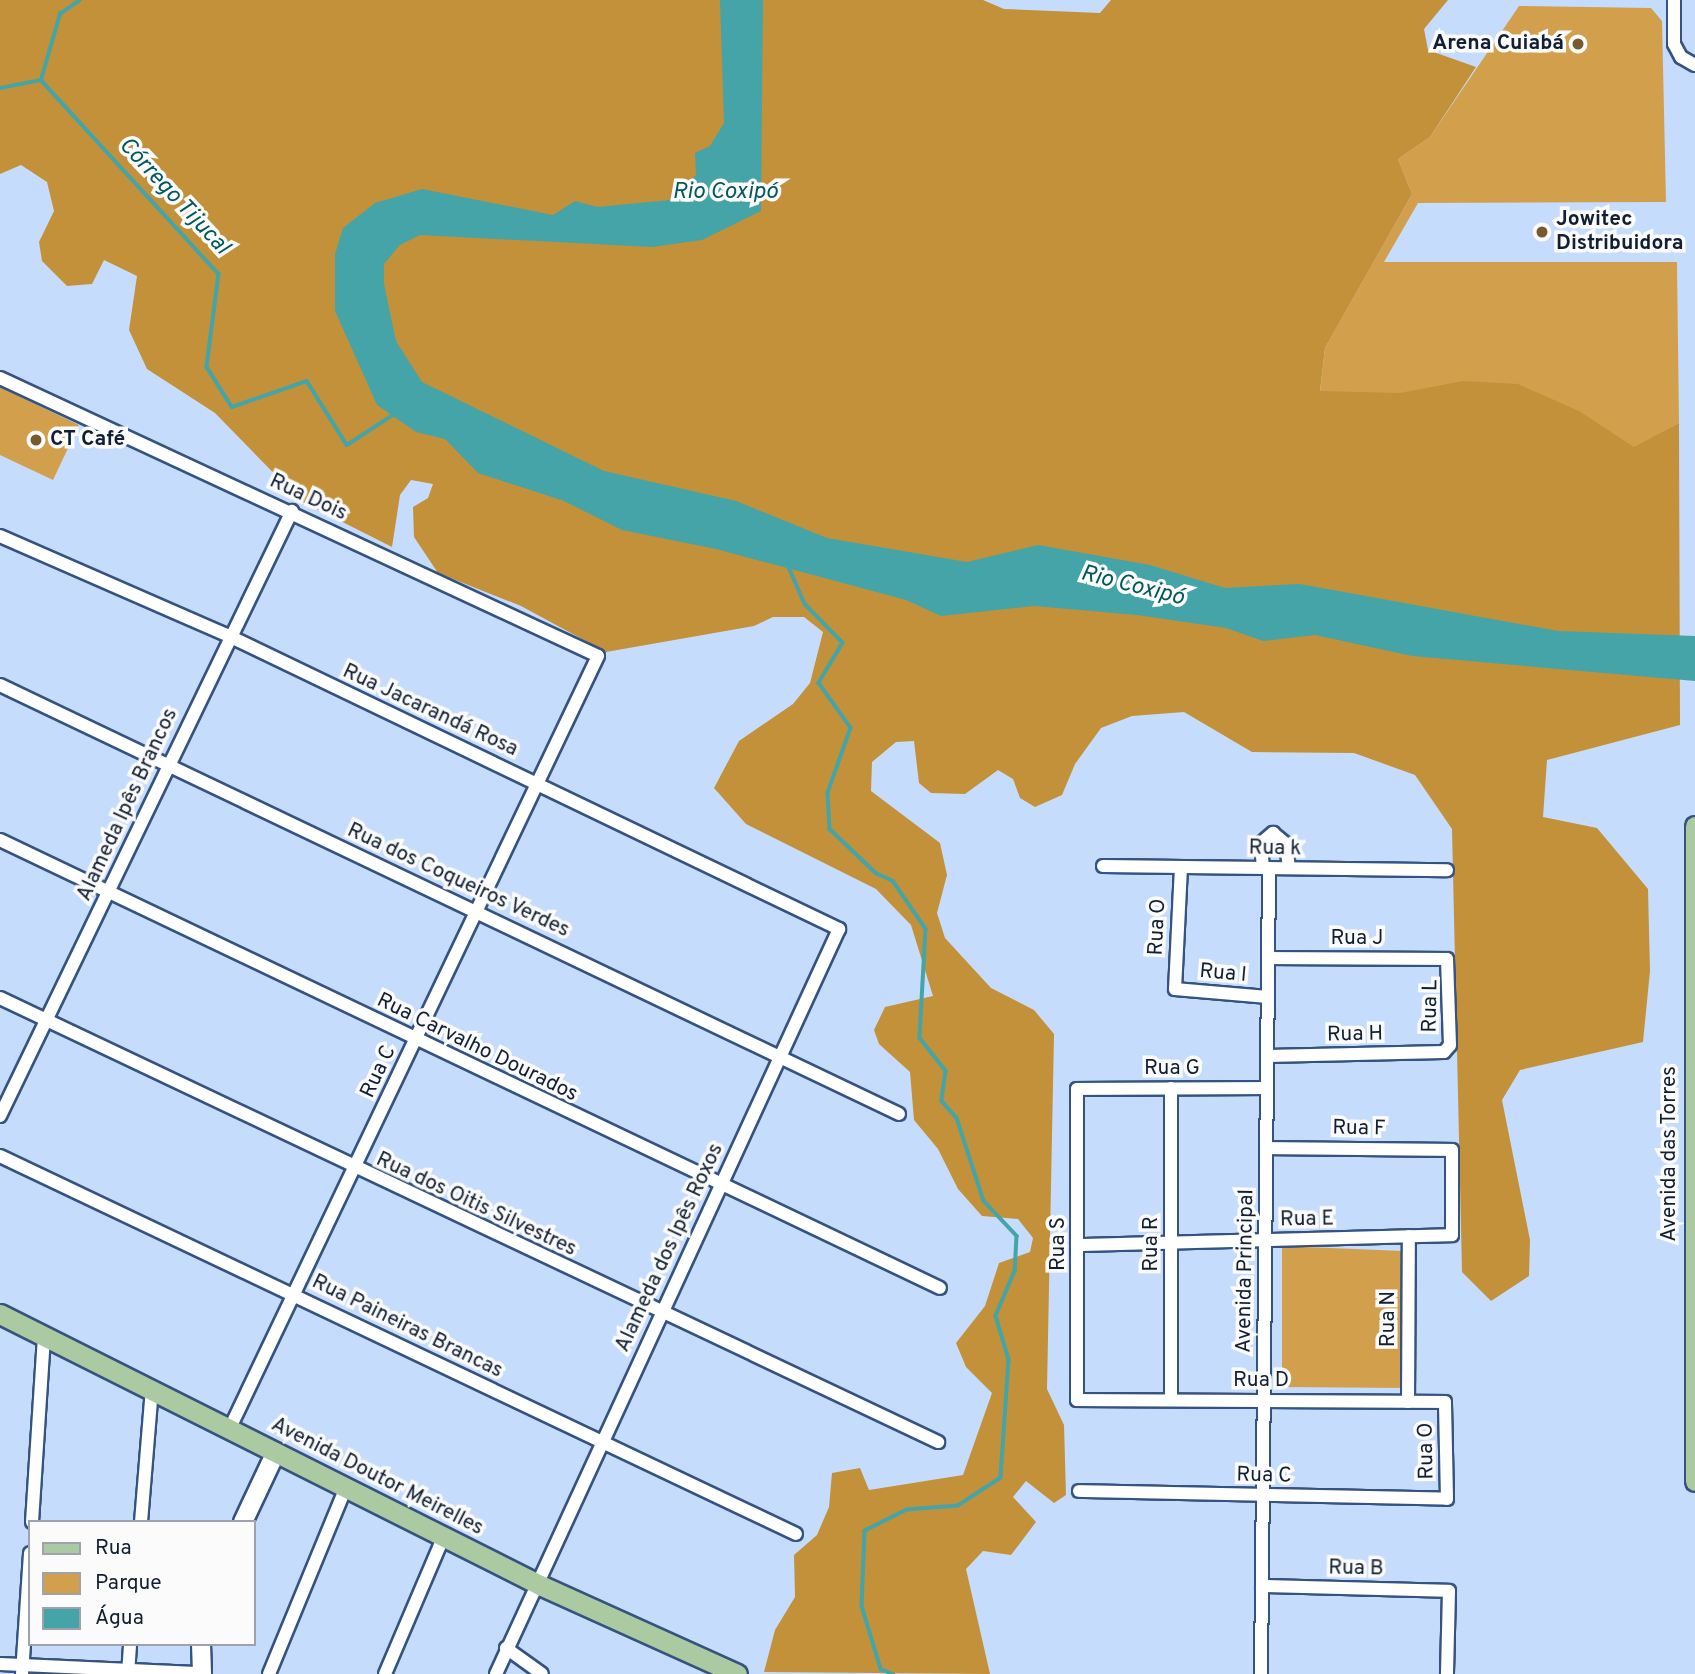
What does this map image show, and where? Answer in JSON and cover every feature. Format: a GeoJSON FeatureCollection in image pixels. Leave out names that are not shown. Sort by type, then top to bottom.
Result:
{"type":"FeatureCollection","features":[{"type":"Feature","properties":{"kind":"main road","name":"Avenida das Torres"},"geometry":{"type":"LineString","coordinates":[[1695,826],[1691,970],[1695,1481]]}},
{"type":"Feature","properties":{"kind":"main road"},"geometry":{"type":"LineString","coordinates":[[1691,970],[1695,1002]]}},
{"type":"Feature","properties":{"kind":"main road","name":"Avenida Doutor Meirelles"},"geometry":{"type":"LineString","coordinates":[[0,1314],[152,1387],[540,1585],[737,1674]]}},
{"type":"Feature","properties":{"kind":"street"},"geometry":{"type":"LineString","coordinates":[[1674,0],[1674,44],[1681,57],[1695,65]]}},
{"type":"Feature","properties":{"kind":"street","name":"Rua Dois"},"geometry":{"type":"LineString","coordinates":[[0,378],[292,511],[598,656]]}},
{"type":"Feature","properties":{"kind":"street","name":"Alameda Ipês Brancos"},"geometry":{"type":"LineString","coordinates":[[0,1116],[229,636],[292,511]]}},
{"type":"Feature","properties":{"kind":"street","name":"Rua Jacarandá Rosa"},"geometry":{"type":"LineString","coordinates":[[0,536],[229,636],[839,929]]}},
{"type":"Feature","properties":{"kind":"street","name":"Rua C"},"geometry":{"type":"LineString","coordinates":[[229,1428],[355,1168],[534,781],[598,656]]}},
{"type":"Feature","properties":{"kind":"street","name":"Rua dos Coqueiros Verdes"},"geometry":{"type":"LineString","coordinates":[[0,685],[781,1054],[899,1114]]}},
{"type":"Feature","properties":{"kind":"street","name":"Avenida Principal"},"geometry":{"type":"LineString","coordinates":[[1261,1674],[1268,958],[1266,868],[1261,844],[1273,833],[1286,845],[1289,868]]}},
{"type":"Feature","properties":{"kind":"street","name":"Rua Carvalho Dourados"},"geometry":{"type":"LineString","coordinates":[[0,840],[940,1288]]}},
{"type":"Feature","properties":{"kind":"street","name":"Rua k"},"geometry":{"type":"LineString","coordinates":[[1103,866],[1447,870]]}},
{"type":"Feature","properties":{"kind":"street","name":"Rua O"},"geometry":{"type":"LineString","coordinates":[[1175,989],[1181,867]]}},
{"type":"Feature","properties":{"kind":"street","name":"Alameda dos Ipês Roxos"},"geometry":{"type":"LineString","coordinates":[[496,1674],[506,1648],[540,1585],[600,1442],[722,1186],[839,929]]}},
{"type":"Feature","properties":{"kind":"street","name":"Rua J"},"geometry":{"type":"LineString","coordinates":[[1268,958],[1447,959]]}},
{"type":"Feature","properties":{"kind":"street","name":"Rua L"},"geometry":{"type":"LineString","coordinates":[[1444,1052],[1450,1045],[1447,959]]}},
{"type":"Feature","properties":{"kind":"street","name":"Rua I"},"geometry":{"type":"LineString","coordinates":[[1175,989],[1268,998]]}},
{"type":"Feature","properties":{"kind":"street","name":"Rua dos Oitis Silvestres"},"geometry":{"type":"LineString","coordinates":[[0,998],[660,1313],[938,1442]]}},
{"type":"Feature","properties":{"kind":"street","name":"Rua H"},"geometry":{"type":"LineString","coordinates":[[1267,1056],[1444,1052]]}},
{"type":"Feature","properties":{"kind":"street","name":"Rua R"},"geometry":{"type":"LineString","coordinates":[[1171,1088],[1171,1400]]}},
{"type":"Feature","properties":{"kind":"street","name":"Rua G"},"geometry":{"type":"LineString","coordinates":[[1077,1089],[1267,1088]]}},
{"type":"Feature","properties":{"kind":"street","name":"Rua S"},"geometry":{"type":"LineString","coordinates":[[1077,1089],[1077,1400]]}},
{"type":"Feature","properties":{"kind":"street","name":"Rua F"},"geometry":{"type":"LineString","coordinates":[[1266,1148],[1452,1150],[1452,1235]]}},
{"type":"Feature","properties":{"kind":"street","name":"Rua Paineiras Brancas"},"geometry":{"type":"LineString","coordinates":[[0,1156],[294,1293],[796,1534]]}},
{"type":"Feature","properties":{"kind":"street","name":"Rua E"},"geometry":{"type":"LineString","coordinates":[[1079,1245],[1452,1235]]}},
{"type":"Feature","properties":{"kind":"street","name":"Rua N"},"geometry":{"type":"LineString","coordinates":[[1408,1402],[1409,1236]]}},
{"type":"Feature","properties":{"kind":"street"},"geometry":{"type":"LineString","coordinates":[[32,1520],[44,1335]]}},
{"type":"Feature","properties":{"kind":"street"},"geometry":{"type":"LineString","coordinates":[[141,1520],[152,1387]]}},
{"type":"Feature","properties":{"kind":"street","name":"Rua D"},"geometry":{"type":"LineString","coordinates":[[1077,1400],[1445,1402]]}},
{"type":"Feature","properties":{"kind":"street","name":"Rua O"},"geometry":{"type":"LineString","coordinates":[[1445,1402],[1447,1499]]}},
{"type":"Feature","properties":{"kind":"street"},"geometry":{"type":"LineString","coordinates":[[244,1520],[276,1452]]}},
{"type":"Feature","properties":{"kind":"street"},"geometry":{"type":"LineString","coordinates":[[269,1674],[346,1487]]}},
{"type":"Feature","properties":{"kind":"street","name":"Rua C"},"geometry":{"type":"LineString","coordinates":[[1079,1491],[1447,1499]]}},
{"type":"Feature","properties":{"kind":"street"},"geometry":{"type":"LineString","coordinates":[[385,1674],[444,1536]]}},
{"type":"Feature","properties":{"kind":"street"},"geometry":{"type":"LineString","coordinates":[[22,1670],[28,1582]]}},
{"type":"Feature","properties":{"kind":"street","name":"Rua B"},"geometry":{"type":"LineString","coordinates":[[1262,1586],[1449,1591],[1447,1674]]}},
{"type":"Feature","properties":{"kind":"street"},"geometry":{"type":"LineString","coordinates":[[128,1674],[131,1646]]}},
{"type":"Feature","properties":{"kind":"street"},"geometry":{"type":"LineString","coordinates":[[0,1664],[22,1670],[202,1674],[201,1646]]}},
{"type":"Feature","properties":{"kind":"street"},"geometry":{"type":"LineString","coordinates":[[506,1648],[542,1674]]}},
{"type":"Feature","properties":{"kind":"green space"},"geometry":{"type":"Polygon","coordinates":[[[1519,6],[1651,8],[1662,21],[1666,202],[1418,203],[1384,262],[1677,262],[1679,423],[1634,448],[1551,399],[1320,392],[1325,348],[1412,194],[1398,159],[1430,137],[1519,6]]]}},
{"type":"Feature","properties":{"kind":"green space","name":"CT Café"},"geometry":{"type":"Polygon","coordinates":[[[0,387],[79,425],[53,480],[0,455],[0,387]]]}},
{"type":"Feature","properties":{"kind":"green space"},"geometry":{"type":"Polygon","coordinates":[[[1282,1246],[1403,1251],[1406,1388],[1282,1387],[1282,1246]]]}},
{"type":"Feature","properties":{"kind":"shaded area"},"geometry":{"type":"Polygon","coordinates":[[[0,0],[983,0],[1004,9],[1100,13],[1111,0],[1448,0],[1424,29],[1428,50],[1476,67],[1430,137],[1398,159],[1412,194],[1325,348],[1320,391],[1400,393],[1463,381],[1518,384],[1579,411],[1634,447],[1679,423],[1680,725],[1547,760],[1543,817],[1597,828],[1648,889],[1650,971],[1643,1042],[1520,1070],[1502,1100],[1530,1240],[1529,1276],[1491,1301],[1462,1272],[1452,829],[1415,775],[1354,753],[1252,752],[1184,712],[1132,716],[1101,728],[1075,764],[1062,795],[1035,807],[1020,798],[1013,779],[998,770],[965,794],[931,793],[919,783],[914,741],[896,742],[872,762],[871,791],[940,843],[947,875],[937,913],[945,938],[991,988],[1034,1010],[1054,1034],[1047,1389],[1064,1425],[1066,1495],[1054,1503],[1026,1481],[1013,1497],[1036,1522],[1011,1555],[983,1551],[966,1569],[990,1674],[764,1672],[775,1630],[795,1597],[794,1555],[817,1535],[829,1507],[832,1473],[860,1468],[869,1490],[963,1475],[992,1393],[966,1367],[956,1343],[985,1306],[999,1263],[1030,1252],[1033,1238],[1018,1219],[982,1216],[958,1189],[938,1149],[914,1120],[910,1072],[879,1044],[874,1030],[885,1007],[933,996],[911,925],[876,889],[746,824],[714,788],[739,741],[793,704],[810,683],[823,632],[804,617],[773,617],[754,626],[606,652],[521,606],[438,573],[414,537],[413,507],[428,498],[433,484],[411,480],[400,495],[392,547],[301,501],[215,413],[147,369],[129,330],[137,276],[104,260],[92,284],[67,286],[42,261],[39,242],[54,211],[47,182],[21,165],[0,174],[0,0]]]}},
{"type":"Feature","properties":{"kind":"water","name":"Rio Coxipó"},"geometry":{"type":"Polygon","coordinates":[[[720,0],[763,0],[761,211],[702,240],[652,247],[420,235],[400,245],[384,264],[384,284],[396,341],[422,382],[604,471],[736,501],[827,538],[967,562],[1038,545],[1150,565],[1225,588],[1300,584],[1558,631],[1695,636],[1695,681],[1412,656],[1315,635],[1263,641],[1226,628],[1137,615],[1034,606],[941,616],[906,600],[716,549],[622,530],[564,501],[478,473],[445,439],[416,432],[377,405],[335,311],[335,254],[343,228],[375,203],[422,189],[553,215],[575,201],[597,207],[670,200],[696,175],[695,153],[710,146],[724,123],[720,0]]]}},
{"type":"Feature","properties":{"kind":"waterway","name":"Córrego Tijucal"},"geometry":{"type":"LineString","coordinates":[[0,88],[41,80],[60,14],[80,0]]}},
{"type":"Feature","properties":{"kind":"waterway","name":"Córrego Tijucal"},"geometry":{"type":"LineString","coordinates":[[41,80],[219,274],[207,367],[232,407],[307,381],[347,445],[393,415]]}},
{"type":"Feature","properties":{"kind":"waterway"},"geometry":{"type":"LineString","coordinates":[[788,565],[805,604],[843,643],[819,683],[851,728],[828,793],[830,829],[876,873],[893,881],[926,929],[920,1038],[946,1071],[942,1101],[957,1118],[984,1201],[1017,1236],[1015,1271],[996,1316],[1009,1360],[1001,1478],[958,1506],[907,1510],[865,1531],[862,1606],[881,1669],[893,1674]]}},
{"type":"Feature","properties":{"kind":"place","name":"Arena Cuiabá"},"geometry":{"type":"Point","coordinates":[1578,44]}},
{"type":"Feature","properties":{"kind":"place","name":"Jowitec Distribuidora"},"geometry":{"type":"Point","coordinates":[1542,232]}},
{"type":"Feature","properties":{"kind":"place","name":"CT Café"},"geometry":{"type":"Point","coordinates":[36,440]}}]}
